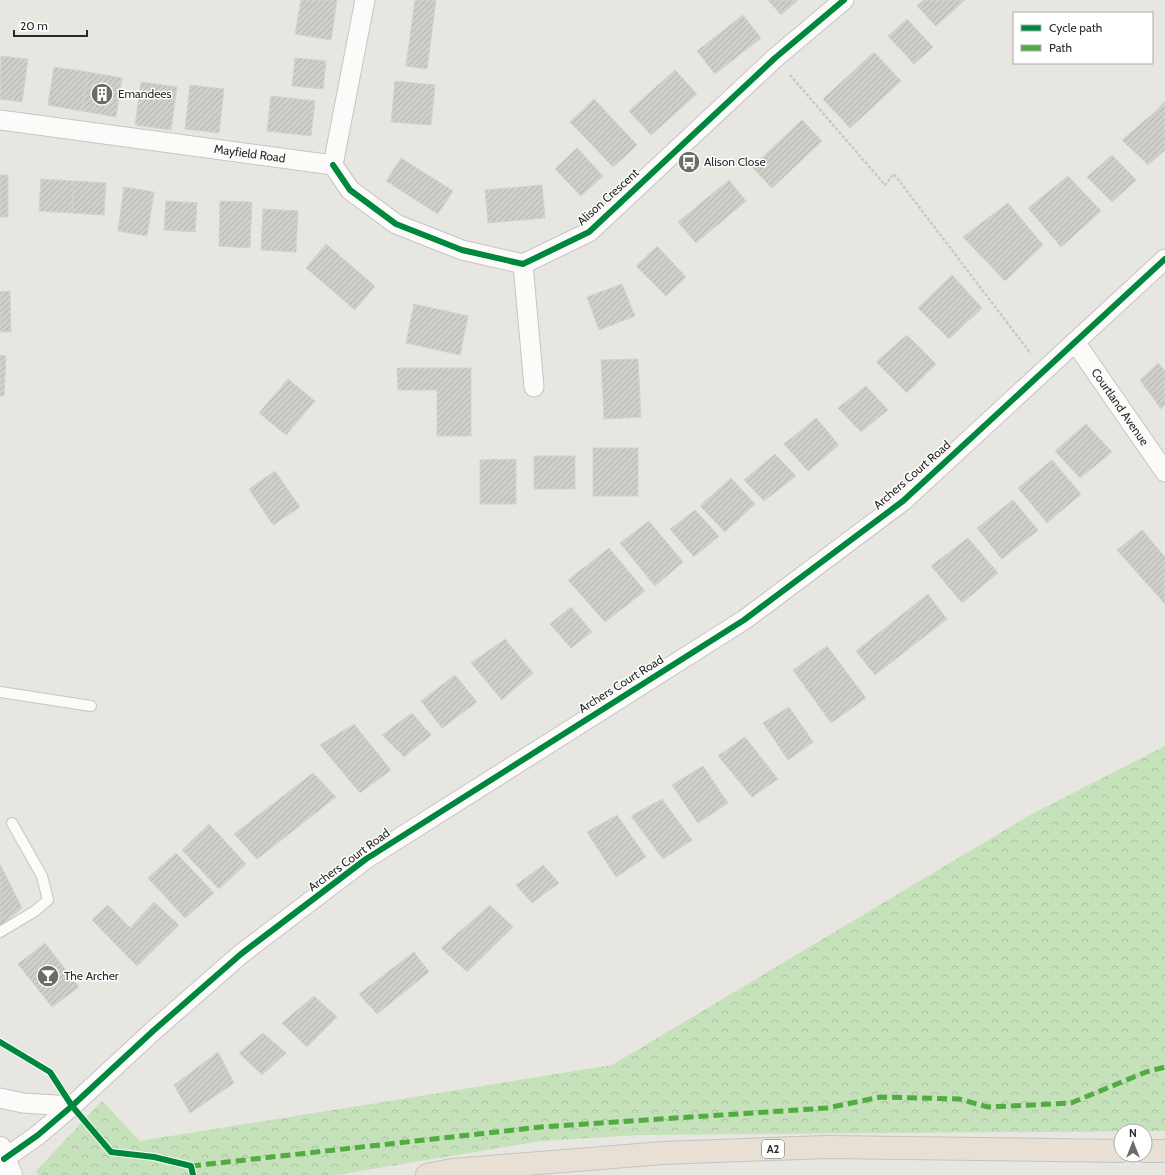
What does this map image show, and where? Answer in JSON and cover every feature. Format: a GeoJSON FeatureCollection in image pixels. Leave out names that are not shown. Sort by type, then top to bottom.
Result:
{"type":"FeatureCollection","features":[{"type":"Feature","properties":{"kind":"highway","name":"A2"},"geometry":{"type":"LineString","coordinates":[[427,1175],[452,1170],[663,1153],[827,1147],[1113,1151]]}},
{"type":"Feature","properties":{"kind":"highway"},"geometry":{"type":"LineString","coordinates":[[1153,1151],[1165,1151]]}},
{"type":"Feature","properties":{"kind":"street"},"geometry":{"type":"LineString","coordinates":[[365,0],[333,165],[350,190],[396,224],[462,250],[523,264],[534,387]]}},
{"type":"Feature","properties":{"kind":"street","name":"Alison Crescent"},"geometry":{"type":"LineString","coordinates":[[523,264],[589,232],[775,58],[844,0]]}},
{"type":"Feature","properties":{"kind":"street","name":"Mayfield Road"},"geometry":{"type":"LineString","coordinates":[[0,120],[333,165]]}},
{"type":"Feature","properties":{"kind":"street","name":"Archers Court Road"},"geometry":{"type":"LineString","coordinates":[[4,1164],[72,1106],[153,1031],[241,954],[360,864],[744,620],[903,501],[1165,259]]}},
{"type":"Feature","properties":{"kind":"street","name":"Courtland Avenue"},"geometry":{"type":"LineString","coordinates":[[1075,342],[1165,472]]}},
{"type":"Feature","properties":{"kind":"street"},"geometry":{"type":"LineString","coordinates":[[0,1098],[23,1103],[72,1106]]}},
{"type":"Feature","properties":{"kind":"lane"},"geometry":{"type":"LineString","coordinates":[[0,692],[92,706]]}},
{"type":"Feature","properties":{"kind":"lane"},"geometry":{"type":"LineString","coordinates":[[0,932],[35,911],[48,900],[42,876],[12,823]]}},
{"type":"Feature","properties":{"kind":"path"},"geometry":{"type":"LineString","coordinates":[[775,58],[885,185],[894,174],[1044,370]]}},
{"type":"Feature","properties":{"kind":"green space"},"geometry":{"type":"Polygon","coordinates":[[[1165,746],[1165,1131],[1153,1131],[1153,1123],[1113,1123],[1113,1131],[640,1135],[541,1141],[336,1175],[38,1175],[36,1171],[102,1101],[140,1141],[612,1065],[1032,814],[1165,746]]]}},
{"type":"Feature","properties":{"kind":"building"},"geometry":{"type":"Polygon","coordinates":[[[301,0],[337,0],[331,40],[295,34],[301,0]]]}},
{"type":"Feature","properties":{"kind":"building"},"geometry":{"type":"Polygon","coordinates":[[[415,0],[436,0],[427,69],[406,66],[415,0]]]}},
{"type":"Feature","properties":{"kind":"building"},"geometry":{"type":"Polygon","coordinates":[[[768,0],[798,0],[781,15],[768,0]]]}},
{"type":"Feature","properties":{"kind":"building"},"geometry":{"type":"Polygon","coordinates":[[[924,0],[965,0],[936,26],[917,6],[924,0]]]}},
{"type":"Feature","properties":{"kind":"building"},"geometry":{"type":"Polygon","coordinates":[[[743,15],[761,38],[715,74],[697,51],[743,15]]]}},
{"type":"Feature","properties":{"kind":"building"},"geometry":{"type":"Polygon","coordinates":[[[907,19],[933,47],[914,64],[888,36],[907,19]]]}},
{"type":"Feature","properties":{"kind":"building"},"geometry":{"type":"Polygon","coordinates":[[[874,52],[901,81],[850,128],[823,99],[874,52]]]}},
{"type":"Feature","properties":{"kind":"building"},"geometry":{"type":"Polygon","coordinates":[[[1,56],[28,59],[22,102],[0,99],[1,56]]]}},
{"type":"Feature","properties":{"kind":"building"},"geometry":{"type":"Polygon","coordinates":[[[295,58],[326,61],[323,89],[292,86],[295,58]]]}},
{"type":"Feature","properties":{"kind":"building"},"geometry":{"type":"Polygon","coordinates":[[[54,67],[88,72],[82,111],[48,105],[54,67]]]}},
{"type":"Feature","properties":{"kind":"building"},"geometry":{"type":"Polygon","coordinates":[[[675,70],[697,94],[651,135],[629,111],[675,70]]]}},
{"type":"Feature","properties":{"kind":"building","name":"Emandees"},"geometry":{"type":"Polygon","coordinates":[[[88,72],[122,78],[116,117],[82,111],[88,72]]]}},
{"type":"Feature","properties":{"kind":"building"},"geometry":{"type":"Polygon","coordinates":[[[395,81],[435,85],[431,125],[391,122],[395,81]]]}},
{"type":"Feature","properties":{"kind":"building"},"geometry":{"type":"Polygon","coordinates":[[[141,82],[177,87],[171,130],[135,125],[141,82]]]}},
{"type":"Feature","properties":{"kind":"building"},"geometry":{"type":"Polygon","coordinates":[[[190,85],[224,89],[219,133],[185,129],[190,85]]]}},
{"type":"Feature","properties":{"kind":"building"},"geometry":{"type":"Polygon","coordinates":[[[271,96],[315,101],[311,136],[267,131],[271,96]]]}},
{"type":"Feature","properties":{"kind":"building"},"geometry":{"type":"Polygon","coordinates":[[[594,99],[637,145],[613,167],[570,122],[594,99]]]}},
{"type":"Feature","properties":{"kind":"building"},"geometry":{"type":"Polygon","coordinates":[[[1165,101],[1165,118],[1157,110],[1165,101]]]}},
{"type":"Feature","properties":{"kind":"building"},"geometry":{"type":"Polygon","coordinates":[[[1157,110],[1165,118],[1165,150],[1148,165],[1122,140],[1157,110]]]}},
{"type":"Feature","properties":{"kind":"building"},"geometry":{"type":"Polygon","coordinates":[[[802,120],[822,141],[772,188],[752,167],[802,120]]]}},
{"type":"Feature","properties":{"kind":"building"},"geometry":{"type":"Polygon","coordinates":[[[577,148],[603,176],[581,196],[555,169],[577,148]]]}},
{"type":"Feature","properties":{"kind":"building"},"geometry":{"type":"Polygon","coordinates":[[[1112,155],[1136,180],[1112,202],[1087,177],[1112,155]]]}},
{"type":"Feature","properties":{"kind":"building"},"geometry":{"type":"Polygon","coordinates":[[[401,158],[453,191],[438,214],[386,181],[401,158]]]}},
{"type":"Feature","properties":{"kind":"building"},"geometry":{"type":"Polygon","coordinates":[[[0,175],[8,175],[8,217],[0,217],[0,175]]]}},
{"type":"Feature","properties":{"kind":"building"},"geometry":{"type":"Polygon","coordinates":[[[1068,176],[1101,211],[1061,247],[1028,208],[1068,176]]]}},
{"type":"Feature","properties":{"kind":"building"},"geometry":{"type":"Polygon","coordinates":[[[41,179],[74,181],[72,213],[39,211],[41,179]]]}},
{"type":"Feature","properties":{"kind":"building"},"geometry":{"type":"Polygon","coordinates":[[[729,180],[746,201],[696,243],[678,222],[729,180]]]}},
{"type":"Feature","properties":{"kind":"building"},"geometry":{"type":"Polygon","coordinates":[[[74,181],[106,183],[104,215],[72,213],[74,181]]]}},
{"type":"Feature","properties":{"kind":"building"},"geometry":{"type":"Polygon","coordinates":[[[542,185],[545,218],[488,223],[485,190],[542,185]]]}},
{"type":"Feature","properties":{"kind":"building"},"geometry":{"type":"Polygon","coordinates":[[[124,187],[154,192],[147,236],[118,231],[124,187]]]}},
{"type":"Feature","properties":{"kind":"building"},"geometry":{"type":"Polygon","coordinates":[[[166,201],[197,203],[195,232],[164,230],[166,201]]]}},
{"type":"Feature","properties":{"kind":"building"},"geometry":{"type":"Polygon","coordinates":[[[220,201],[252,202],[250,248],[219,246],[220,201]]]}},
{"type":"Feature","properties":{"kind":"building"},"geometry":{"type":"Polygon","coordinates":[[[1008,203],[1043,245],[1005,281],[963,237],[1008,203]]]}},
{"type":"Feature","properties":{"kind":"building"},"geometry":{"type":"Polygon","coordinates":[[[263,209],[298,211],[296,252],[261,250],[263,209]]]}},
{"type":"Feature","properties":{"kind":"building"},"geometry":{"type":"Polygon","coordinates":[[[326,244],[375,286],[355,310],[306,268],[326,244]]]}},
{"type":"Feature","properties":{"kind":"building"},"geometry":{"type":"Polygon","coordinates":[[[657,246],[686,277],[666,296],[636,266],[657,246]]]}},
{"type":"Feature","properties":{"kind":"building"},"geometry":{"type":"Polygon","coordinates":[[[952,275],[982,308],[949,339],[918,308],[952,275]]]}},
{"type":"Feature","properties":{"kind":"building"},"geometry":{"type":"Polygon","coordinates":[[[622,284],[635,316],[599,330],[587,297],[622,284]]]}},
{"type":"Feature","properties":{"kind":"building"},"geometry":{"type":"Polygon","coordinates":[[[10,291],[11,332],[0,332],[0,292],[10,291]]]}},
{"type":"Feature","properties":{"kind":"building"},"geometry":{"type":"Polygon","coordinates":[[[414,304],[468,316],[460,355],[406,343],[414,304]]]}},
{"type":"Feature","properties":{"kind":"building"},"geometry":{"type":"Polygon","coordinates":[[[907,335],[936,364],[907,393],[876,362],[907,335]]]}},
{"type":"Feature","properties":{"kind":"building"},"geometry":{"type":"Polygon","coordinates":[[[0,355],[6,356],[4,396],[0,396],[0,355]]]}},
{"type":"Feature","properties":{"kind":"building"},"geometry":{"type":"Polygon","coordinates":[[[638,359],[641,417],[604,419],[601,360],[638,359]]]}},
{"type":"Feature","properties":{"kind":"building"},"geometry":{"type":"Polygon","coordinates":[[[1158,363],[1165,371],[1165,405],[1161,409],[1140,380],[1158,363]]]}},
{"type":"Feature","properties":{"kind":"building"},"geometry":{"type":"Polygon","coordinates":[[[397,368],[471,368],[471,436],[437,436],[437,390],[398,390],[397,368]]]}},
{"type":"Feature","properties":{"kind":"building"},"geometry":{"type":"Polygon","coordinates":[[[288,379],[315,401],[286,435],[259,413],[288,379]]]}},
{"type":"Feature","properties":{"kind":"building"},"geometry":{"type":"Polygon","coordinates":[[[866,386],[888,410],[861,432],[838,408],[866,386]]]}},
{"type":"Feature","properties":{"kind":"building"},"geometry":{"type":"Polygon","coordinates":[[[816,418],[839,445],[808,471],[784,444],[816,418]]]}},
{"type":"Feature","properties":{"kind":"building"},"geometry":{"type":"Polygon","coordinates":[[[1086,424],[1112,452],[1080,478],[1055,451],[1086,424]]]}},
{"type":"Feature","properties":{"kind":"building"},"geometry":{"type":"Polygon","coordinates":[[[593,448],[638,448],[638,496],[593,496],[593,448]]]}},
{"type":"Feature","properties":{"kind":"building"},"geometry":{"type":"Polygon","coordinates":[[[775,454],[796,476],[764,501],[744,480],[775,454]]]}},
{"type":"Feature","properties":{"kind":"building"},"geometry":{"type":"Polygon","coordinates":[[[534,456],[575,456],[575,489],[534,489],[534,456]]]}},
{"type":"Feature","properties":{"kind":"building"},"geometry":{"type":"Polygon","coordinates":[[[516,459],[516,504],[480,504],[480,460],[516,459]]]}},
{"type":"Feature","properties":{"kind":"building"},"geometry":{"type":"Polygon","coordinates":[[[1052,460],[1081,494],[1047,523],[1018,488],[1052,460]]]}},
{"type":"Feature","properties":{"kind":"building"},"geometry":{"type":"Polygon","coordinates":[[[275,471],[300,507],[273,525],[249,489],[275,471]]]}},
{"type":"Feature","properties":{"kind":"building"},"geometry":{"type":"Polygon","coordinates":[[[731,478],[755,504],[725,532],[700,506],[731,478]]]}},
{"type":"Feature","properties":{"kind":"building"},"geometry":{"type":"Polygon","coordinates":[[[1013,500],[1038,530],[1002,559],[977,528],[1013,500]]]}},
{"type":"Feature","properties":{"kind":"building"},"geometry":{"type":"Polygon","coordinates":[[[695,510],[719,536],[694,557],[670,529],[695,510]]]}},
{"type":"Feature","properties":{"kind":"building"},"geometry":{"type":"Polygon","coordinates":[[[649,521],[683,562],[655,586],[620,543],[649,521]]]}},
{"type":"Feature","properties":{"kind":"building"},"geometry":{"type":"Polygon","coordinates":[[[1142,530],[1165,557],[1165,604],[1117,550],[1142,530]]]}},
{"type":"Feature","properties":{"kind":"building"},"geometry":{"type":"Polygon","coordinates":[[[968,538],[998,573],[962,603],[931,566],[968,538]]]}},
{"type":"Feature","properties":{"kind":"building"},"geometry":{"type":"Polygon","coordinates":[[[609,548],[645,591],[605,622],[568,580],[609,548]]]}},
{"type":"Feature","properties":{"kind":"building"},"geometry":{"type":"Polygon","coordinates":[[[928,594],[947,619],[875,675],[856,651],[928,594]]]}},
{"type":"Feature","properties":{"kind":"building"},"geometry":{"type":"Polygon","coordinates":[[[571,607],[592,632],[571,648],[550,624],[571,607]]]}},
{"type":"Feature","properties":{"kind":"building"},"geometry":{"type":"Polygon","coordinates":[[[505,639],[533,673],[502,700],[471,663],[505,639]]]}},
{"type":"Feature","properties":{"kind":"building"},"geometry":{"type":"Polygon","coordinates":[[[827,646],[866,698],[831,723],[793,670],[827,646]]]}},
{"type":"Feature","properties":{"kind":"building"},"geometry":{"type":"Polygon","coordinates":[[[455,675],[477,702],[442,728],[421,701],[455,675]]]}},
{"type":"Feature","properties":{"kind":"building"},"geometry":{"type":"Polygon","coordinates":[[[789,707],[813,742],[788,760],[763,723],[789,707]]]}},
{"type":"Feature","properties":{"kind":"building"},"geometry":{"type":"Polygon","coordinates":[[[412,713],[431,735],[404,757],[382,735],[412,713]]]}},
{"type":"Feature","properties":{"kind":"building"},"geometry":{"type":"Polygon","coordinates":[[[354,724],[391,770],[360,793],[320,745],[354,724]]]}},
{"type":"Feature","properties":{"kind":"building"},"geometry":{"type":"Polygon","coordinates":[[[745,737],[778,779],[752,797],[718,756],[745,737]]]}},
{"type":"Feature","properties":{"kind":"building"},"geometry":{"type":"Polygon","coordinates":[[[703,766],[728,803],[698,823],[672,785],[703,766]]]}},
{"type":"Feature","properties":{"kind":"building"},"geometry":{"type":"Polygon","coordinates":[[[313,773],[336,797],[257,859],[234,834],[313,773]]]}},
{"type":"Feature","properties":{"kind":"building"},"geometry":{"type":"Polygon","coordinates":[[[662,799],[692,840],[663,859],[631,816],[662,799]]]}},
{"type":"Feature","properties":{"kind":"building"},"geometry":{"type":"Polygon","coordinates":[[[617,815],[646,857],[616,877],[587,832],[617,815]]]}},
{"type":"Feature","properties":{"kind":"building"},"geometry":{"type":"Polygon","coordinates":[[[209,824],[246,864],[219,889],[182,850],[209,824]]]}},
{"type":"Feature","properties":{"kind":"building"},"geometry":{"type":"Polygon","coordinates":[[[176,853],[214,893],[185,918],[148,878],[176,853]]]}},
{"type":"Feature","properties":{"kind":"building"},"geometry":{"type":"Polygon","coordinates":[[[0,864],[22,908],[0,926],[0,864]]]}},
{"type":"Feature","properties":{"kind":"building"},"geometry":{"type":"Polygon","coordinates":[[[543,865],[559,883],[532,903],[516,885],[543,865]]]}},
{"type":"Feature","properties":{"kind":"building"},"geometry":{"type":"Polygon","coordinates":[[[154,902],[179,925],[137,966],[92,920],[108,905],[130,928],[154,902]]]}},
{"type":"Feature","properties":{"kind":"building"},"geometry":{"type":"Polygon","coordinates":[[[490,905],[513,927],[467,972],[441,948],[490,905]]]}},
{"type":"Feature","properties":{"kind":"building","name":"The Archer"},"geometry":{"type":"Polygon","coordinates":[[[45,943],[79,987],[52,1007],[18,964],[45,943]]]}},
{"type":"Feature","properties":{"kind":"building"},"geometry":{"type":"Polygon","coordinates":[[[414,952],[429,972],[377,1014],[359,994],[414,952]]]}},
{"type":"Feature","properties":{"kind":"building"},"geometry":{"type":"Polygon","coordinates":[[[314,996],[337,1017],[307,1047],[282,1023],[314,996]]]}},
{"type":"Feature","properties":{"kind":"building"},"geometry":{"type":"Polygon","coordinates":[[[263,1033],[286,1053],[262,1075],[239,1053],[263,1033]]]}},
{"type":"Feature","properties":{"kind":"building"},"geometry":{"type":"Polygon","coordinates":[[[218,1052],[234,1083],[190,1113],[174,1085],[218,1052]]]}},
{"type":"Feature","properties":{"kind":"marked path"},"geometry":{"type":"LineString","coordinates":[[191,1166],[541,1127],[827,1108],[881,1097],[959,1099],[988,1107],[1071,1103],[1146,1072],[1165,1067]]}},
{"type":"Feature","properties":{"kind":"cycle path"},"geometry":{"type":"LineString","coordinates":[[333,165],[350,190],[396,224],[462,250],[523,264],[589,232],[775,58],[844,0]]}},
{"type":"Feature","properties":{"kind":"cycle path"},"geometry":{"type":"LineString","coordinates":[[4,1159],[38,1135],[72,1106],[153,1031],[241,954],[366,859],[744,620],[903,501],[1165,259]]}},
{"type":"Feature","properties":{"kind":"cycle path"},"geometry":{"type":"LineString","coordinates":[[0,1042],[50,1072],[72,1106],[111,1152],[154,1157],[191,1166],[193,1175]]}},
{"type":"Feature","properties":{"kind":"place","name":"Emandees"},"geometry":{"type":"Point","coordinates":[102,94]}},
{"type":"Feature","properties":{"kind":"place","name":"Alison Close"},"geometry":{"type":"Point","coordinates":[689,162]}},
{"type":"Feature","properties":{"kind":"place","name":"The Archer"},"geometry":{"type":"Point","coordinates":[48,976]}}]}
